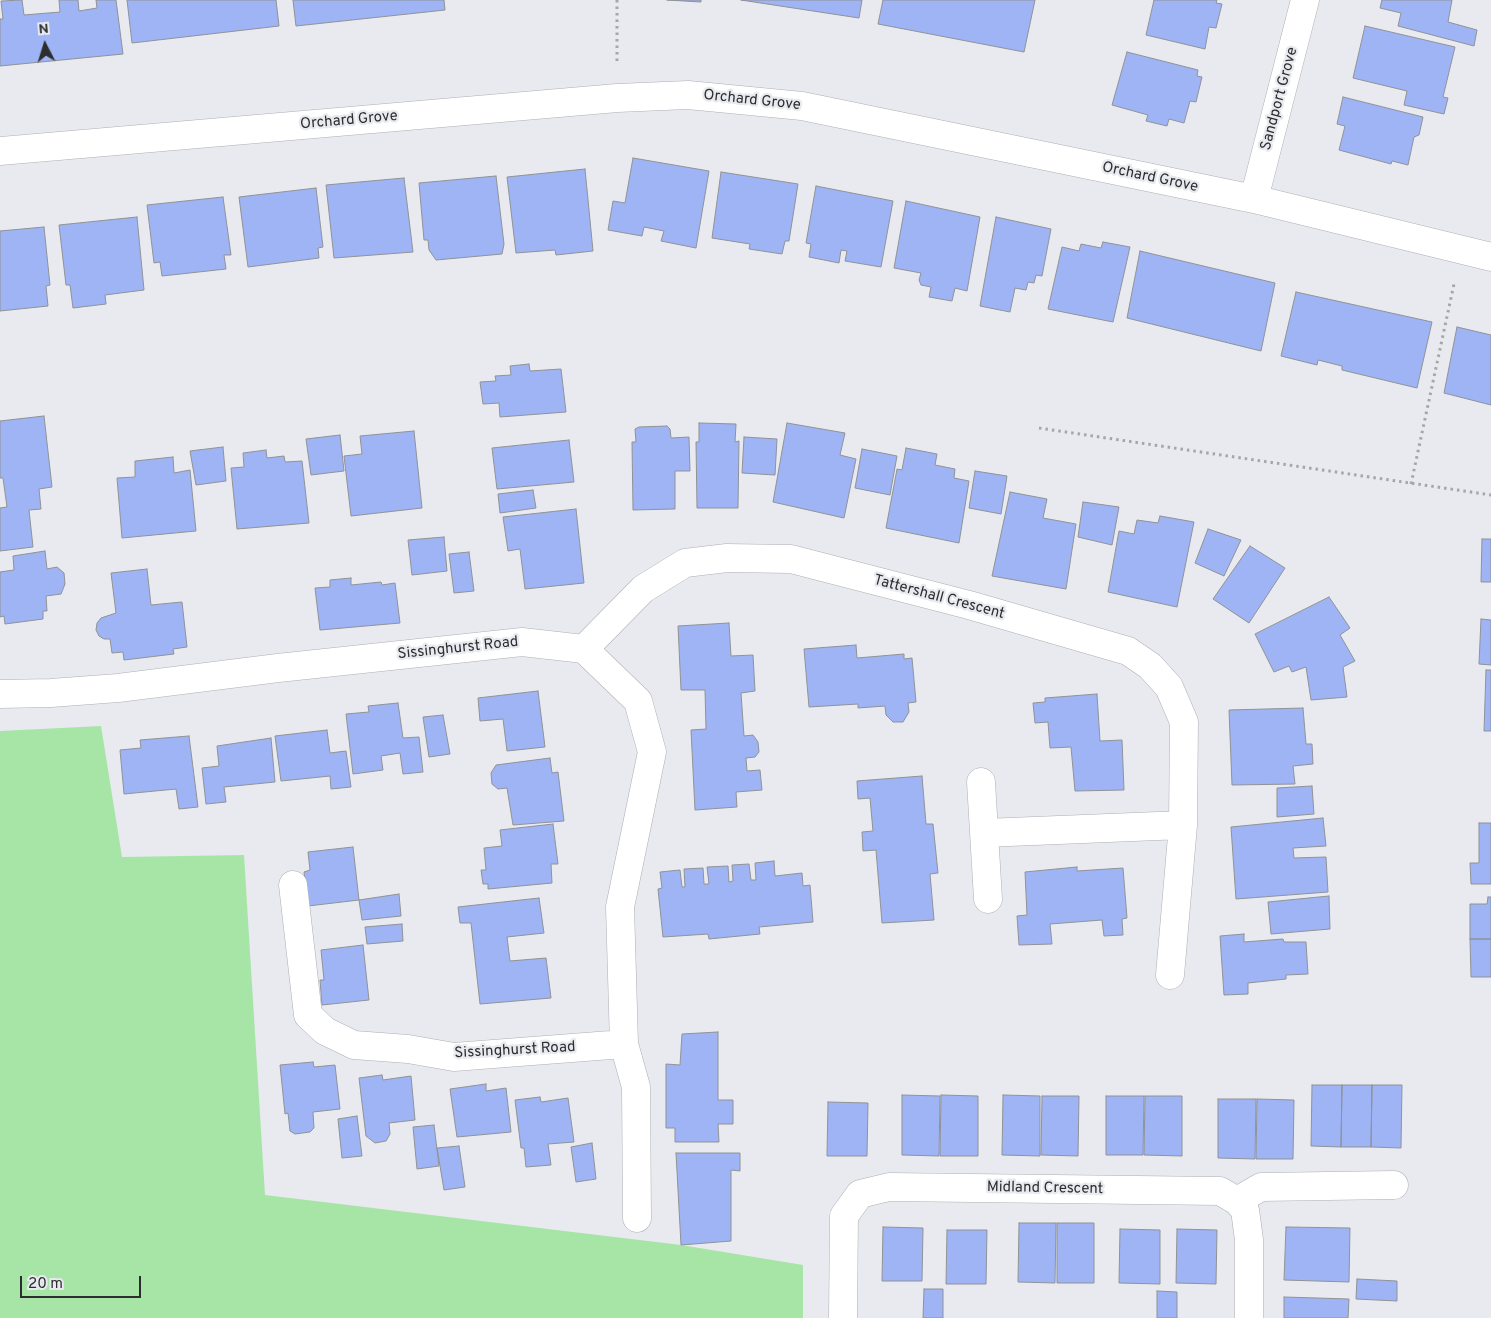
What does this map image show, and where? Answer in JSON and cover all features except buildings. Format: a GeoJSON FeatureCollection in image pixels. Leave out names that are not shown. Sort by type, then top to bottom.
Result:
{"type":"FeatureCollection","features":[{"type":"Feature","properties":{"kind":"street","name":"Sandport Grove"},"geometry":{"type":"LineString","coordinates":[[1254,199],[1306,0]]}},
{"type":"Feature","properties":{"kind":"street","name":"Orchard Grove"},"geometry":{"type":"LineString","coordinates":[[0,151],[617,98],[688,95],[802,106],[1254,199],[1491,257]]}},
{"type":"Feature","properties":{"kind":"street","name":"Tattershall Crescent"},"geometry":{"type":"LineString","coordinates":[[584,649],[643,589],[685,563],[727,558],[791,559],[969,605],[1128,651],[1150,666],[1169,687],[1184,722],[1182,825],[1170,975]]}},
{"type":"Feature","properties":{"kind":"street","name":"Sissinghurst Road"},"geometry":{"type":"LineString","coordinates":[[0,694],[51,693],[118,688],[278,668],[522,642],[584,649]]}},
{"type":"Feature","properties":{"kind":"street"},"geometry":{"type":"LineString","coordinates":[[584,649],[638,702],[652,752],[620,907],[624,1044],[636,1087],[637,1218]]}},
{"type":"Feature","properties":{"kind":"street"},"geometry":{"type":"LineString","coordinates":[[981,782],[988,899]]}},
{"type":"Feature","properties":{"kind":"street"},"geometry":{"type":"LineString","coordinates":[[984,833],[1182,825]]}},
{"type":"Feature","properties":{"kind":"street","name":"Sissinghurst Road"},"geometry":{"type":"LineString","coordinates":[[293,885],[308,1015],[325,1032],[354,1045],[408,1049],[454,1057],[624,1044]]}},
{"type":"Feature","properties":{"kind":"street"},"geometry":{"type":"LineString","coordinates":[[1249,1318],[1249,1240],[1245,1210],[1237,1201],[1261,1187],[1394,1185]]}},
{"type":"Feature","properties":{"kind":"street","name":"Midland Crescent"},"geometry":{"type":"LineString","coordinates":[[843,1318],[844,1216],[860,1194],[889,1187],[1220,1191],[1237,1201]]}},
{"type":"Feature","properties":{"kind":"path"},"geometry":{"type":"LineString","coordinates":[[617,0],[617,98]]}},
{"type":"Feature","properties":{"kind":"path"},"geometry":{"type":"LineString","coordinates":[[1411,484],[1461,250]]}},
{"type":"Feature","properties":{"kind":"path"},"geometry":{"type":"LineString","coordinates":[[1039,428],[1491,495]]}},
{"type":"Feature","properties":{"kind":"green space"},"geometry":{"type":"Polygon","coordinates":[[[101,726],[122,857],[244,855],[265,1195],[681,1245],[803,1265],[803,1318],[0,1318],[0,731],[101,726]]]}}]}
